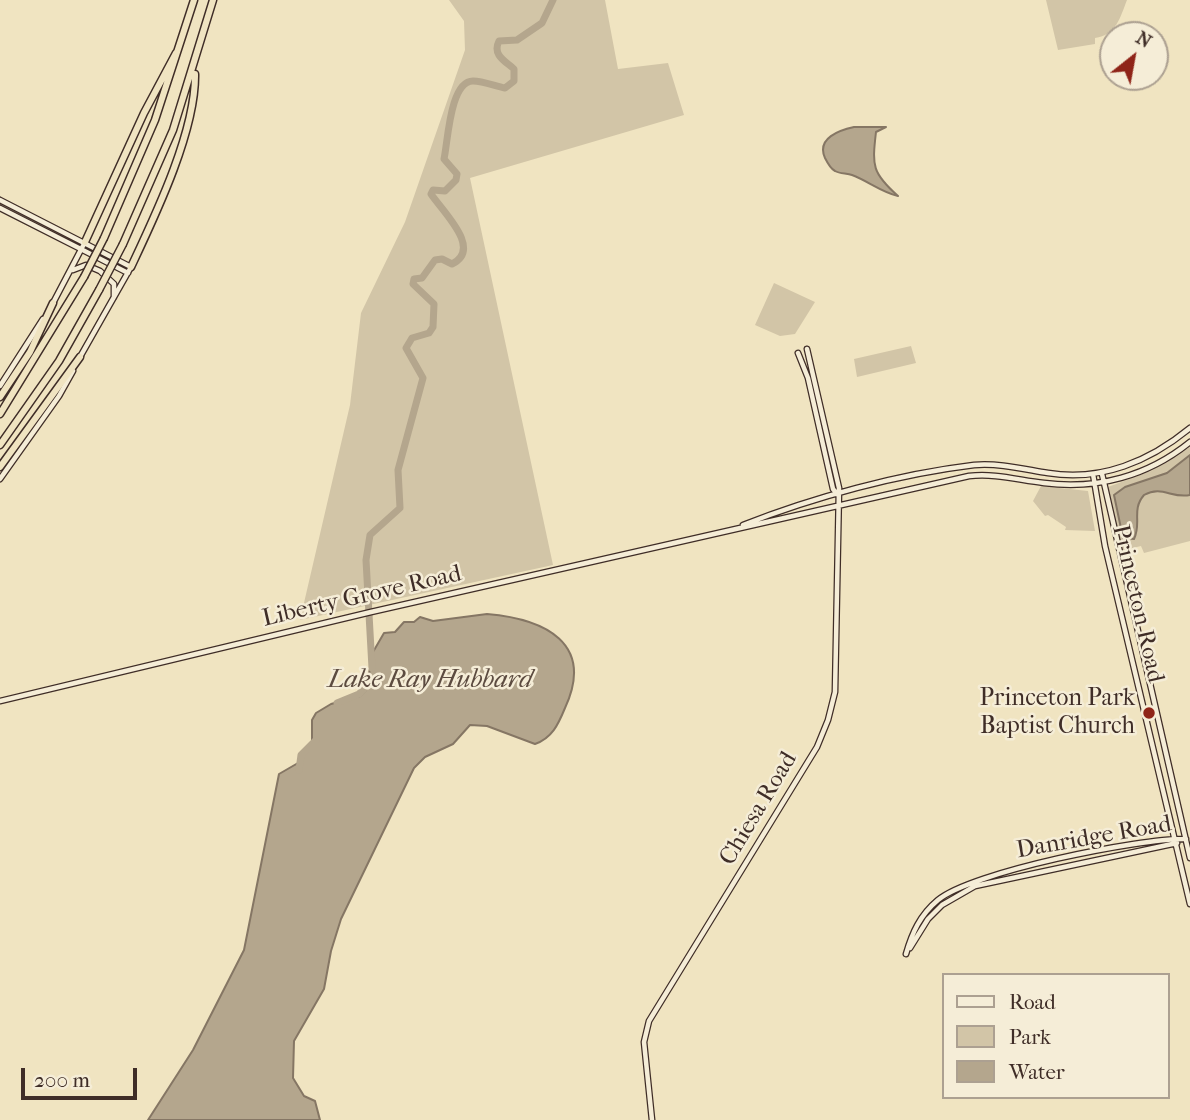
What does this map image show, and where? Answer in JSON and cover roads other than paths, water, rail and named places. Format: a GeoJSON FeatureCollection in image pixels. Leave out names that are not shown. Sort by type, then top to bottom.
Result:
{"type":"FeatureCollection","features":[{"type":"Feature","properties":{"kind":"highway"},"geometry":{"type":"LineString","coordinates":[[0,414],[45,345],[104,238],[145,146],[194,0]]}},
{"type":"Feature","properties":{"kind":"highway"},"geometry":{"type":"LineString","coordinates":[[0,446],[59,361],[123,244],[173,130],[195,69],[213,0]]}},
{"type":"Feature","properties":{"kind":"highway"},"geometry":{"type":"LineString","coordinates":[[85,242],[144,113],[182,42]]}},
{"type":"Feature","properties":{"kind":"highway"},"geometry":{"type":"LineString","coordinates":[[130,270],[173,170],[195,90],[195,69]]}},
{"type":"Feature","properties":{"kind":"highway"},"geometry":{"type":"LineString","coordinates":[[0,397],[30,352],[53,303]]}},
{"type":"Feature","properties":{"kind":"highway"},"geometry":{"type":"LineString","coordinates":[[0,467],[80,357]]}},
{"type":"Feature","properties":{"kind":"main road"},"geometry":{"type":"LineString","coordinates":[[0,200],[85,242],[130,270]]}},
{"type":"Feature","properties":{"kind":"main road"},"geometry":{"type":"LineString","coordinates":[[0,208],[81,250],[130,270]]}},
{"type":"Feature","properties":{"kind":"main road"},"geometry":{"type":"LineString","coordinates":[[0,386],[53,303],[85,242]]}},
{"type":"Feature","properties":{"kind":"main road"},"geometry":{"type":"LineString","coordinates":[[69,273],[86,265],[109,277],[114,284],[112,304]]}},
{"type":"Feature","properties":{"kind":"main road"},"geometry":{"type":"LineString","coordinates":[[0,479],[59,396],[130,270]]}},
{"type":"Feature","properties":{"kind":"main road"},"geometry":{"type":"LineString","coordinates":[[807,349],[838,494]]}},
{"type":"Feature","properties":{"kind":"main road"},"geometry":{"type":"LineString","coordinates":[[798,353],[807,378],[833,489],[838,494]]}},
{"type":"Feature","properties":{"kind":"main road","name":"Liberty Grove Road"},"geometry":{"type":"LineString","coordinates":[[732,529],[800,504],[939,471],[1006,465],[1056,474],[1102,474],[1150,456],[1190,428]]}},
{"type":"Feature","properties":{"kind":"main road","name":"Liberty Grove Road"},"geometry":{"type":"LineString","coordinates":[[0,701],[840,504],[984,475],[1060,485],[1103,484],[1150,467],[1190,442]]}},
{"type":"Feature","properties":{"kind":"main road","name":"Princeton Road"},"geometry":{"type":"LineString","coordinates":[[1094,474],[1105,546],[1190,905]]}},
{"type":"Feature","properties":{"kind":"main road","name":"Princeton Road"},"geometry":{"type":"LineString","coordinates":[[1102,474],[1131,610],[1190,858]]}},
{"type":"Feature","properties":{"kind":"main road","name":"Chiesa Road"},"geometry":{"type":"LineString","coordinates":[[652,1120],[644,1042],[649,1021],[817,747],[828,720],[835,692],[840,504],[838,494]]}},
{"type":"Feature","properties":{"kind":"main road"},"geometry":{"type":"LineString","coordinates":[[1122,614],[1131,610]]}},
{"type":"Feature","properties":{"kind":"main road"},"geometry":{"type":"LineString","coordinates":[[1164,793],[1174,790]]}},
{"type":"Feature","properties":{"kind":"main road","name":"Danridge Road"},"geometry":{"type":"LineString","coordinates":[[1175,841],[975,886],[937,909],[906,954],[920,920],[940,898],[959,885],[1070,858],[1186,839]]}},
{"type":"Feature","properties":{"kind":"water"},"geometry":{"type":"Polygon","coordinates":[[[854,127],[886,127],[876,132],[874,161],[883,181],[898,196],[852,175],[837,172],[828,163],[823,151],[827,140],[842,130],[854,127]]]}},
{"type":"Feature","properties":{"kind":"water"},"geometry":{"type":"Polygon","coordinates":[[[1190,455],[1190,495],[1156,491],[1144,495],[1138,506],[1134,539],[1123,538],[1114,495],[1125,487],[1167,473],[1190,455]]]}},
{"type":"Feature","properties":{"kind":"water","name":"Lake Ray Hubbard"},"geometry":{"type":"Polygon","coordinates":[[[487,614],[528,622],[559,638],[569,651],[574,667],[573,686],[557,725],[541,741],[535,744],[487,726],[470,725],[453,744],[425,757],[414,768],[341,919],[331,951],[324,989],[294,1041],[293,1078],[304,1096],[315,1101],[320,1120],[148,1120],[193,1050],[244,950],[279,774],[298,763],[312,743],[312,720],[316,713],[331,704],[360,696],[366,690],[373,652],[384,633],[395,632],[404,622],[414,622],[420,617],[433,621],[487,614]]]}},
{"type":"Feature","properties":{"kind":"waterway"},"geometry":{"type":"LineString","coordinates":[[372,668],[366,560],[370,535],[400,508],[398,470],[423,378],[406,348],[412,338],[429,333],[433,327],[434,304],[413,284],[414,279],[422,278],[435,260],[442,259],[452,264],[460,257],[463,249],[458,230],[431,194],[433,190],[445,191],[456,180],[457,174],[444,159],[451,113],[459,91],[465,84],[477,81],[505,88],[514,81],[514,69],[498,54],[499,41],[517,40],[542,23],[553,0]]}},
{"type":"Feature","properties":{"kind":"waterway"},"geometry":{"type":"LineString","coordinates":[[337,703],[359,694],[372,680]]}},
{"type":"Feature","properties":{"kind":"waterway"},"geometry":{"type":"LineString","coordinates":[[299,770],[301,755],[316,740]]}},
{"type":"Feature","properties":{"kind":"place","name":"Princeton Park Baptist Church"},"geometry":{"type":"Point","coordinates":[1149,713]}}]}
